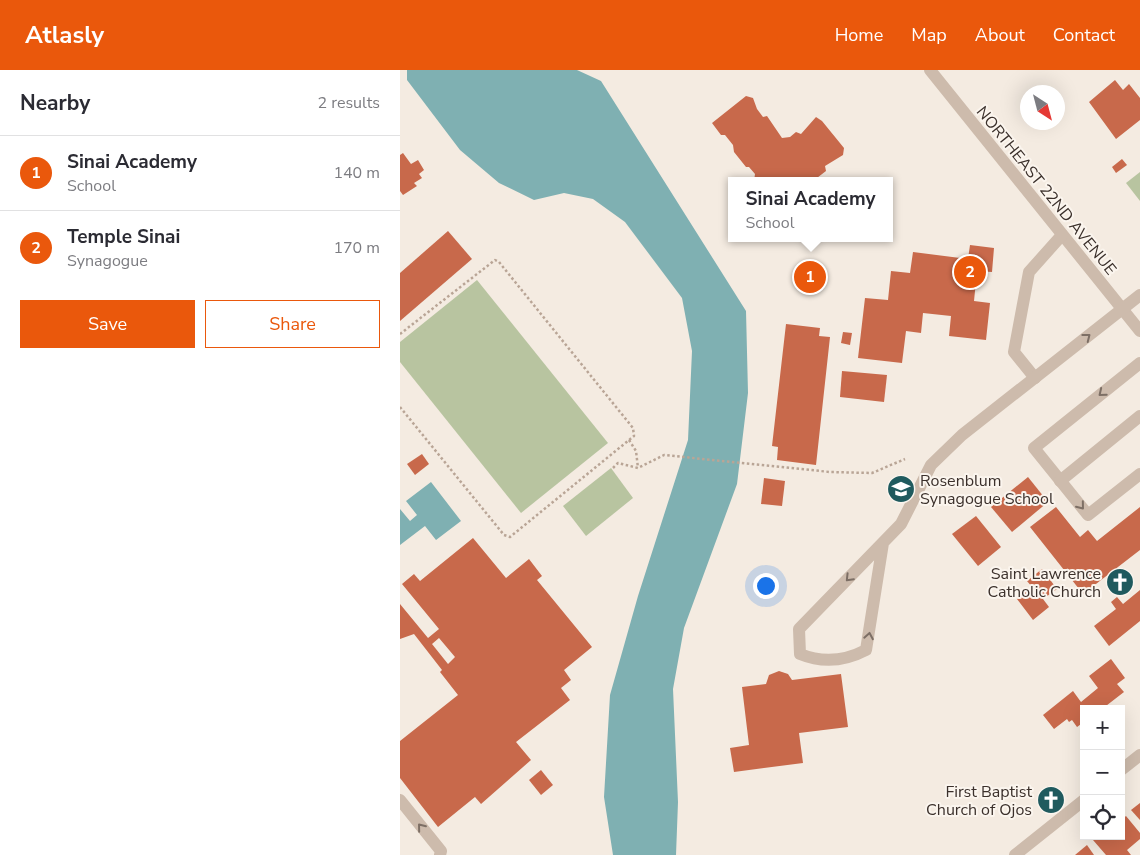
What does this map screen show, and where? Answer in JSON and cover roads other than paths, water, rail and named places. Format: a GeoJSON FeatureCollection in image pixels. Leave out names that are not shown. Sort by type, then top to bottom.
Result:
{"type":"FeatureCollection","features":[{"type":"Feature","properties":{"kind":"street","name":"NORTHEAST 22ND AVENUE"},"geometry":{"type":"LineString","coordinates":[[930,70],[1140,331]]}},
{"type":"Feature","properties":{"kind":"street"},"geometry":{"type":"LineString","coordinates":[[1035,378],[1014,352],[1019,323],[1029,272],[1062,235]]}},
{"type":"Feature","properties":{"kind":"street"},"geometry":{"type":"LineString","coordinates":[[883,543],[866,650],[851,658],[814,660],[800,654],[799,629],[901,524],[931,465],[962,436],[1140,295]]}},
{"type":"Feature","properties":{"kind":"street"},"geometry":{"type":"LineString","coordinates":[[1140,362],[1034,448],[1088,515],[1140,474]]}},
{"type":"Feature","properties":{"kind":"street"},"geometry":{"type":"LineString","coordinates":[[1060,481],[1140,416]]}},
{"type":"Feature","properties":{"kind":"street"},"geometry":{"type":"LineString","coordinates":[[1125,767],[1140,755]]}},
{"type":"Feature","properties":{"kind":"street"},"geometry":{"type":"LineString","coordinates":[[400,800],[440,851],[440,855]]}},
{"type":"Feature","properties":{"kind":"street"},"geometry":{"type":"LineString","coordinates":[[1015,855],[1080,803]]}},
{"type":"Feature","properties":{"kind":"water"},"geometry":{"type":"Polygon","coordinates":[[[407,70],[577,70],[601,81],[746,311],[748,393],[737,484],[684,628],[673,689],[678,802],[676,855],[613,855],[604,797],[610,695],[638,596],[688,440],[692,351],[682,298],[625,222],[593,199],[564,193],[534,200],[499,183],[460,150],[407,80],[407,70]]]}},
{"type":"Feature","properties":{"kind":"water"},"geometry":{"type":"Polygon","coordinates":[[[431,482],[461,521],[436,540],[425,526],[400,545],[400,509],[410,521],[417,515],[406,501],[431,482]]]}},
{"type":"Feature","properties":{"kind":"place","name":"Temple Sinai"},"geometry":{"type":"Point","coordinates":[970,272]}},
{"type":"Feature","properties":{"kind":"place","name":"Sinai Academy"},"geometry":{"type":"Point","coordinates":[810,277]}},
{"type":"Feature","properties":{"kind":"place","name":"Rosenblum Synagogue School"},"geometry":{"type":"Point","coordinates":[901,489]}},
{"type":"Feature","properties":{"kind":"place","name":"Saint Lawrence Catholic Church"},"geometry":{"type":"Point","coordinates":[1120,582]}},
{"type":"Feature","properties":{"kind":"place","name":"First Baptist Church of Ojos"},"geometry":{"type":"Point","coordinates":[1051,800]}}]}
